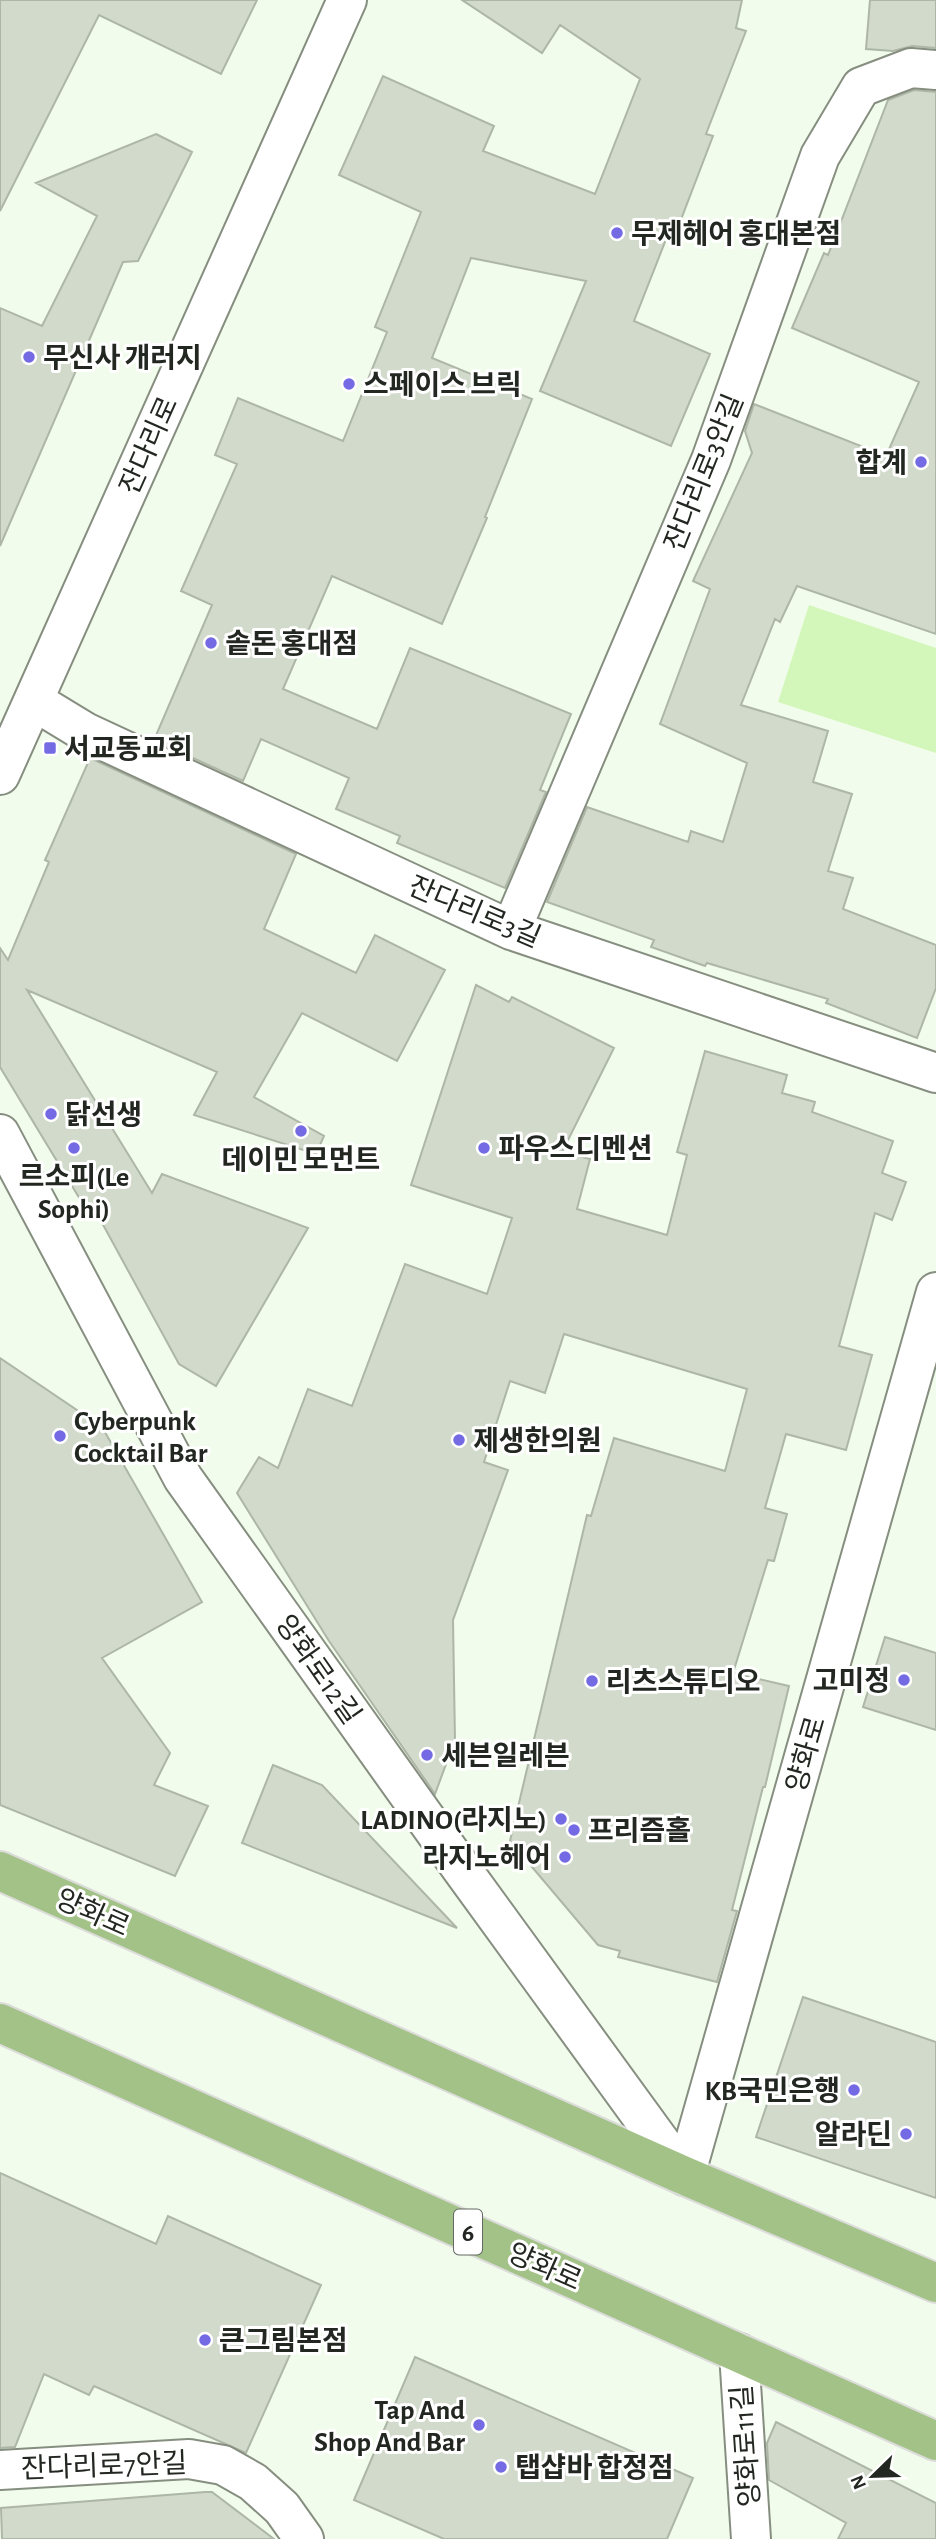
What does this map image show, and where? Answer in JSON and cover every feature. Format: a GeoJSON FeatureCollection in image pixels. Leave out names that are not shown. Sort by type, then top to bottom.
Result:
{"type":"FeatureCollection","features":[{"type":"Feature","properties":{"kind":"main road","name":"양화로"},"geometry":{"type":"LineString","coordinates":[[0,1871],[685,2176],[936,2283]]}},
{"type":"Feature","properties":{"kind":"main road","name":"양화로"},"geometry":{"type":"LineString","coordinates":[[0,2023],[936,2441]]}},
{"type":"Feature","properties":{"kind":"street","name":"잔다리로"},"geometry":{"type":"LineString","coordinates":[[0,775],[347,0]]}},
{"type":"Feature","properties":{"kind":"street","name":"잔다리로3안길"},"geometry":{"type":"LineString","coordinates":[[511,930],[711,460],[820,156],[861,87],[911,68],[936,70]]}},
{"type":"Feature","properties":{"kind":"street","name":"잔다리로3길"},"geometry":{"type":"LineString","coordinates":[[34,701],[85,732],[511,930],[936,1073]]}},
{"type":"Feature","properties":{"kind":"street","name":"양화로12길"},"geometry":{"type":"LineString","coordinates":[[0,1134],[183,1478],[685,2176]]}},
{"type":"Feature","properties":{"kind":"street","name":"양화로"},"geometry":{"type":"LineString","coordinates":[[685,2176],[936,1292]]}},
{"type":"Feature","properties":{"kind":"street","name":"양화로11길"},"geometry":{"type":"LineString","coordinates":[[739,2353],[751,2539]]}},
{"type":"Feature","properties":{"kind":"street","name":"잔다리로7안길"},"geometry":{"type":"LineString","coordinates":[[0,2470],[189,2459],[223,2466],[253,2482],[282,2508],[304,2539]]}},
{"type":"Feature","properties":{"kind":"green space"},"geometry":{"type":"Polygon","coordinates":[[[809,605],[936,648],[936,753],[778,702],[809,605]]]}},
{"type":"Feature","properties":{"kind":"building"},"geometry":{"type":"Polygon","coordinates":[[[0,0],[257,0],[221,74],[99,15],[0,211],[0,0]]]}},
{"type":"Feature","properties":{"kind":"building"},"geometry":{"type":"Polygon","coordinates":[[[462,0],[742,0],[736,28],[746,31],[706,134],[713,136],[680,222],[674,219],[634,321],[710,354],[671,446],[540,391],[586,281],[471,258],[432,358],[532,399],[485,517],[487,518],[442,624],[332,576],[283,689],[377,729],[410,648],[571,714],[540,790],[546,792],[505,888],[397,843],[400,836],[336,809],[349,778],[261,739],[243,781],[154,740],[212,605],[181,591],[237,464],[215,455],[238,398],[343,441],[387,332],[375,327],[421,212],[339,175],[383,76],[494,126],[483,151],[595,194],[640,79],[560,25],[542,53],[462,0]]]}},
{"type":"Feature","properties":{"kind":"building"},"geometry":{"type":"Polygon","coordinates":[[[870,0],[936,0],[936,48],[912,46],[893,51],[866,49],[870,0]]]}},
{"type":"Feature","properties":{"kind":"building"},"geometry":{"type":"Polygon","coordinates":[[[914,90],[936,92],[936,634],[797,586],[780,622],[775,619],[741,705],[828,731],[813,782],[852,794],[828,871],[853,878],[843,909],[936,945],[936,988],[917,1038],[826,1003],[828,999],[707,963],[705,966],[651,947],[654,940],[547,902],[587,807],[688,842],[691,831],[723,842],[747,763],[660,724],[710,589],[693,581],[752,453],[745,431],[754,404],[886,456],[919,382],[792,328],[824,253],[828,255],[888,100],[914,90]]]}},
{"type":"Feature","properties":{"kind":"building"},"geometry":{"type":"Polygon","coordinates":[[[156,134],[192,152],[138,261],[123,262],[0,546],[0,308],[42,326],[97,216],[36,183],[156,134]]]}},
{"type":"Feature","properties":{"kind":"building"},"geometry":{"type":"Polygon","coordinates":[[[90,758],[296,854],[264,929],[356,973],[375,935],[445,970],[397,1061],[302,1013],[254,1097],[324,1136],[316,1154],[194,1115],[217,1072],[27,990],[152,1193],[162,1174],[308,1228],[216,1386],[179,1364],[95,1210],[89,1214],[0,1067],[0,948],[8,960],[49,862],[45,860],[90,758]]]}},
{"type":"Feature","properties":{"kind":"building"},"geometry":{"type":"Polygon","coordinates":[[[476,985],[509,1002],[512,997],[614,1048],[562,1152],[590,1159],[577,1209],[667,1235],[687,1155],[677,1152],[705,1051],[787,1075],[782,1093],[815,1102],[812,1112],[893,1141],[882,1173],[906,1182],[892,1220],[875,1213],[839,1346],[872,1355],[846,1450],[786,1434],[765,1508],[787,1514],[774,1561],[768,1560],[733,1673],[789,1686],[732,1910],[737,1911],[717,1982],[618,1957],[620,1951],[598,1945],[510,1841],[587,1515],[591,1516],[614,1438],[725,1471],[747,1389],[564,1334],[545,1393],[510,1381],[484,1462],[508,1470],[453,1620],[455,1740],[435,1794],[329,1641],[237,1493],[259,1457],[278,1468],[308,1389],[352,1406],[405,1264],[487,1294],[512,1218],[411,1185],[476,985]]]}},
{"type":"Feature","properties":{"kind":"building"},"geometry":{"type":"Polygon","coordinates":[[[0,1358],[102,1427],[202,1602],[102,1658],[170,1753],[154,1785],[208,1806],[175,1876],[0,1805],[0,1358]]]}},
{"type":"Feature","properties":{"kind":"building","name":"고미정"},"geometry":{"type":"Polygon","coordinates":[[[885,1637],[936,1653],[936,1730],[863,1707],[885,1637]]]}},
{"type":"Feature","properties":{"kind":"building"},"geometry":{"type":"Polygon","coordinates":[[[273,1765],[322,1785],[457,1928],[242,1843],[273,1765]]]}},
{"type":"Feature","properties":{"kind":"building","name":"KB국민은행"},"geometry":{"type":"Polygon","coordinates":[[[803,1997],[936,2042],[936,2198],[756,2137],[803,1997]]]}},
{"type":"Feature","properties":{"kind":"building"},"geometry":{"type":"Polygon","coordinates":[[[0,2173],[156,2244],[168,2216],[321,2285],[246,2453],[94,2386],[89,2395],[44,2374],[15,2447],[0,2448],[0,2173]]]}},
{"type":"Feature","properties":{"kind":"building"},"geometry":{"type":"Polygon","coordinates":[[[415,2357],[693,2478],[667,2539],[444,2539],[354,2500],[415,2357]]]}},
{"type":"Feature","properties":{"kind":"building"},"geometry":{"type":"Polygon","coordinates":[[[776,2422],[936,2503],[936,2539],[838,2539],[846,2523],[769,2480],[767,2443],[776,2422]]]}},
{"type":"Feature","properties":{"kind":"building"},"geometry":{"type":"Polygon","coordinates":[[[212,2492],[274,2539],[2,2539],[1,2508],[212,2492]]]}},
{"type":"Feature","properties":{"kind":"place","name":"무제헤어 홍대본점"},"geometry":{"type":"Point","coordinates":[617,233]}},
{"type":"Feature","properties":{"kind":"place","name":"무신사 개러지"},"geometry":{"type":"Point","coordinates":[29,357]}},
{"type":"Feature","properties":{"kind":"place","name":"스페이스 브릭"},"geometry":{"type":"Point","coordinates":[349,384]}},
{"type":"Feature","properties":{"kind":"place","name":"합계"},"geometry":{"type":"Point","coordinates":[921,462]}},
{"type":"Feature","properties":{"kind":"place","name":"솥돈 홍대점"},"geometry":{"type":"Point","coordinates":[211,643]}},
{"type":"Feature","properties":{"kind":"place","name":"서교동교회"},"geometry":{"type":"Point","coordinates":[50,748]}},
{"type":"Feature","properties":{"kind":"place","name":"닭선생"},"geometry":{"type":"Point","coordinates":[51,1114]}},
{"type":"Feature","properties":{"kind":"place","name":"데이민 모먼트"},"geometry":{"type":"Point","coordinates":[301,1131]}},
{"type":"Feature","properties":{"kind":"place","name":"르소피(Le Sophi)"},"geometry":{"type":"Point","coordinates":[74,1148]}},
{"type":"Feature","properties":{"kind":"place","name":"파우스디멘션"},"geometry":{"type":"Point","coordinates":[484,1148]}},
{"type":"Feature","properties":{"kind":"place","name":"Cyberpunk Cocktail Bar"},"geometry":{"type":"Point","coordinates":[60,1436]}},
{"type":"Feature","properties":{"kind":"place","name":"제생한의원"},"geometry":{"type":"Point","coordinates":[459,1440]}},
{"type":"Feature","properties":{"kind":"place","name":"고미정"},"geometry":{"type":"Point","coordinates":[904,1680]}},
{"type":"Feature","properties":{"kind":"place","name":"리츠스튜디오"},"geometry":{"type":"Point","coordinates":[592,1681]}},
{"type":"Feature","properties":{"kind":"place","name":"세븐일레븐"},"geometry":{"type":"Point","coordinates":[427,1755]}},
{"type":"Feature","properties":{"kind":"place","name":"LADINO(라지노)"},"geometry":{"type":"Point","coordinates":[561,1819]}},
{"type":"Feature","properties":{"kind":"place","name":"프리즘홀"},"geometry":{"type":"Point","coordinates":[574,1830]}},
{"type":"Feature","properties":{"kind":"place","name":"라지노헤어"},"geometry":{"type":"Point","coordinates":[565,1857]}},
{"type":"Feature","properties":{"kind":"place","name":"KB국민은행"},"geometry":{"type":"Point","coordinates":[854,2090]}},
{"type":"Feature","properties":{"kind":"place","name":"알라딘"},"geometry":{"type":"Point","coordinates":[906,2134]}},
{"type":"Feature","properties":{"kind":"place","name":"큰그림본점"},"geometry":{"type":"Point","coordinates":[205,2340]}},
{"type":"Feature","properties":{"kind":"place","name":"Tap And Shop And Bar"},"geometry":{"type":"Point","coordinates":[479,2425]}},
{"type":"Feature","properties":{"kind":"place","name":"탭샵바 합정점"},"geometry":{"type":"Point","coordinates":[501,2467]}}]}
